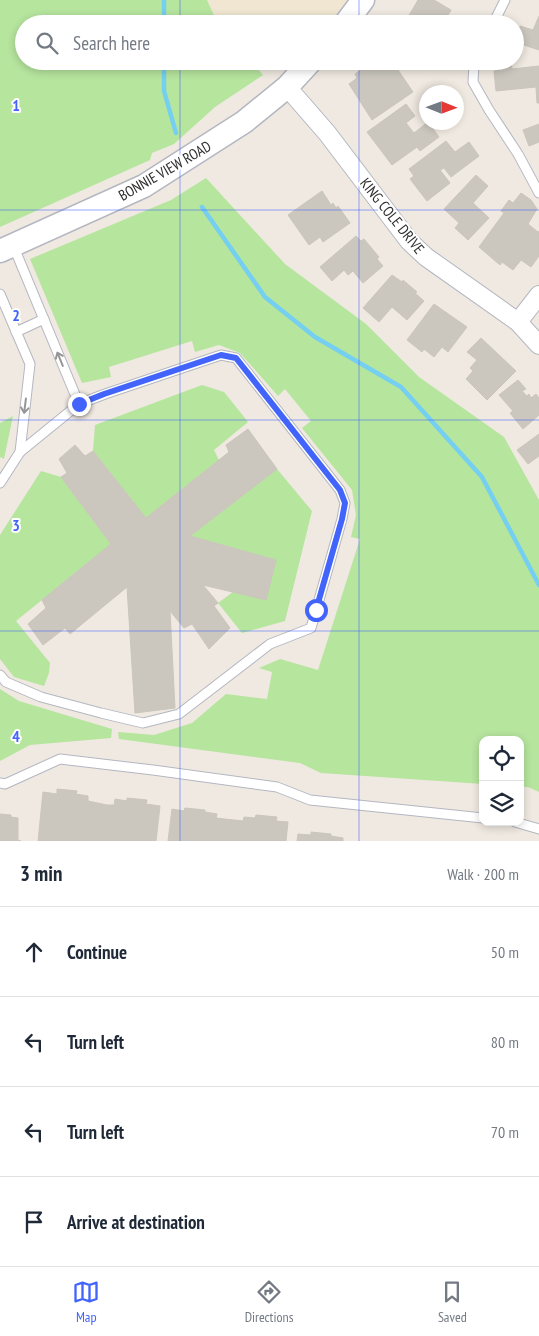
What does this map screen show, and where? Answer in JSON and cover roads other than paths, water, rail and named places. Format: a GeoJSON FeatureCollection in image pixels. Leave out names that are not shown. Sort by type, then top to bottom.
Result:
{"type":"FeatureCollection","features":[{"type":"Feature","properties":{"kind":"street"},"geometry":{"type":"LineString","coordinates":[[350,15],[358,2]]}},
{"type":"Feature","properties":{"kind":"street","name":"BONNIE VIEW ROAD"},"geometry":{"type":"LineString","coordinates":[[6,248],[144,186],[244,122],[287,87],[303,70]]}},
{"type":"Feature","properties":{"kind":"street","name":"KING COLE DRIVE"},"geometry":{"type":"LineString","coordinates":[[287,87],[327,133],[409,241],[426,258],[518,322],[539,345]]}},
{"type":"Feature","properties":{"kind":"street"},"geometry":{"type":"LineString","coordinates":[[518,322],[539,295]]}},
{"type":"Feature","properties":{"kind":"lane"},"geometry":{"type":"LineString","coordinates":[[498,15],[505,0]]}},
{"type":"Feature","properties":{"kind":"lane"},"geometry":{"type":"LineString","coordinates":[[474,70],[473,82],[518,154],[539,193]]}},
{"type":"Feature","properties":{"kind":"lane"},"geometry":{"type":"LineString","coordinates":[[6,248],[44,319],[79,404]]}},
{"type":"Feature","properties":{"kind":"lane"},"geometry":{"type":"LineString","coordinates":[[0,294],[30,364],[20,452]]}},
{"type":"Feature","properties":{"kind":"lane"},"geometry":{"type":"LineString","coordinates":[[16,332],[44,319]]}},
{"type":"Feature","properties":{"kind":"lane"},"geometry":{"type":"LineString","coordinates":[[0,483],[20,452],[79,404],[221,355],[236,358],[340,490],[345,503],[311,628],[270,644],[180,714],[143,723],[41,696],[6,682],[0,675]]}},
{"type":"Feature","properties":{"kind":"lane"},"geometry":{"type":"LineString","coordinates":[[0,783],[4,784],[60,759],[277,786],[310,800],[479,818]]}},
{"type":"Feature","properties":{"kind":"lane"},"geometry":{"type":"LineString","coordinates":[[524,825],[539,829]]}},
{"type":"Feature","properties":{"kind":"waterway"},"geometry":{"type":"LineString","coordinates":[[164,0],[164,15]]}},
{"type":"Feature","properties":{"kind":"waterway"},"geometry":{"type":"LineString","coordinates":[[164,70],[164,91],[176,133]]}},
{"type":"Feature","properties":{"kind":"waterway"},"geometry":{"type":"LineString","coordinates":[[202,207],[265,297],[315,337],[401,387],[482,477],[539,585]]}}]}
